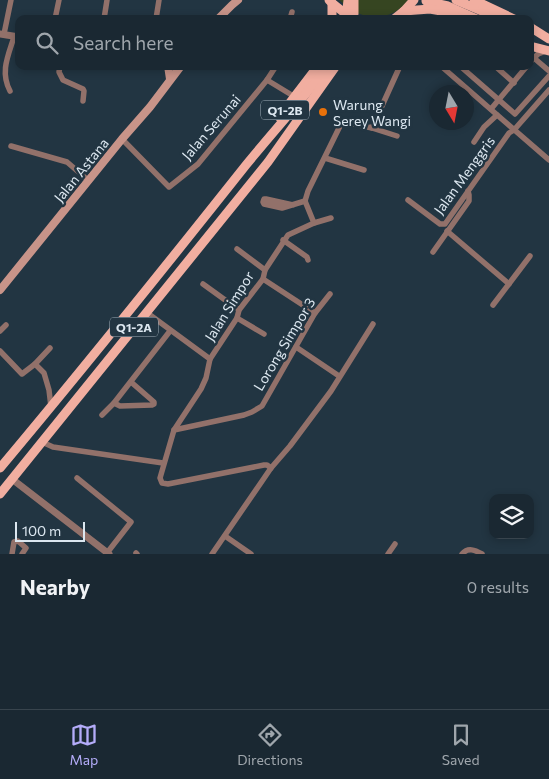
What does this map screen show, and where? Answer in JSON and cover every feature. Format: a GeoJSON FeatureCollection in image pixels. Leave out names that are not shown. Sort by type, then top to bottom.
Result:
{"type":"FeatureCollection","features":[{"type":"Feature","properties":{"kind":"main road"},"geometry":{"type":"LineString","coordinates":[[222,15],[238,0]]}},
{"type":"Feature","properties":{"kind":"main road"},"geometry":{"type":"LineString","coordinates":[[332,15],[330,2],[350,10],[354,0]]}},
{"type":"Feature","properties":{"kind":"main road"},"geometry":{"type":"LineString","coordinates":[[400,15],[414,0]]}},
{"type":"Feature","properties":{"kind":"main road"},"geometry":{"type":"LineString","coordinates":[[456,0],[491,15]]}},
{"type":"Feature","properties":{"kind":"main road"},"geometry":{"type":"LineString","coordinates":[[474,0],[506,15]]}},
{"type":"Feature","properties":{"kind":"main road"},"geometry":{"type":"LineString","coordinates":[[426,1],[448,6],[467,15]]}},
{"type":"Feature","properties":{"kind":"main road"},"geometry":{"type":"LineString","coordinates":[[406,15],[430,9],[450,15]]}},
{"type":"Feature","properties":{"kind":"main road"},"geometry":{"type":"LineString","coordinates":[[534,29],[549,39]]}},
{"type":"Feature","properties":{"kind":"main road"},"geometry":{"type":"LineString","coordinates":[[534,33],[549,39]]}},
{"type":"Feature","properties":{"kind":"main road"},"geometry":{"type":"LineString","coordinates":[[169,70],[170,79]]}},
{"type":"Feature","properties":{"kind":"main road","name":"Jalan Astana"},"geometry":{"type":"LineString","coordinates":[[0,290],[150,107],[177,70]]}},
{"type":"Feature","properties":{"kind":"main road","name":"Q1-2B"},"geometry":{"type":"LineString","coordinates":[[0,468],[64,392],[255,154],[258,143],[315,70]]}},
{"type":"Feature","properties":{"kind":"main road"},"geometry":{"type":"LineString","coordinates":[[255,154],[325,70]]}},
{"type":"Feature","properties":{"kind":"main road"},"geometry":{"type":"LineString","coordinates":[[268,162],[333,70]]}},
{"type":"Feature","properties":{"kind":"main road","name":"Q1-2A"},"geometry":{"type":"LineString","coordinates":[[0,494],[268,162],[280,153],[339,70]]}},
{"type":"Feature","properties":{"kind":"street"},"geometry":{"type":"LineString","coordinates":[[11,0],[2,34],[15,37]]}},
{"type":"Feature","properties":{"kind":"street"},"geometry":{"type":"LineString","coordinates":[[56,15],[59,0]]}},
{"type":"Feature","properties":{"kind":"street"},"geometry":{"type":"LineString","coordinates":[[105,15],[107,0]]}},
{"type":"Feature","properties":{"kind":"street"},"geometry":{"type":"LineString","coordinates":[[157,15],[159,0]]}},
{"type":"Feature","properties":{"kind":"street"},"geometry":{"type":"LineString","coordinates":[[10,91],[5,80],[4,70],[15,40]]}},
{"type":"Feature","properties":{"kind":"street"},"geometry":{"type":"LineString","coordinates":[[534,58],[541,52],[539,48]]}},
{"type":"Feature","properties":{"kind":"street"},"geometry":{"type":"LineString","coordinates":[[534,61],[549,71]]}},
{"type":"Feature","properties":{"kind":"street"},"geometry":{"type":"LineString","coordinates":[[60,70],[60,76],[63,80],[83,89],[83,101]]}},
{"type":"Feature","properties":{"kind":"street","name":"Jalan Serunai"},"geometry":{"type":"LineString","coordinates":[[122,139],[169,187],[198,164],[273,70]]}},
{"type":"Feature","properties":{"kind":"street"},"geometry":{"type":"LineString","coordinates":[[372,128],[398,70]]}},
{"type":"Feature","properties":{"kind":"street","name":"Jalan Menggris"},"geometry":{"type":"LineString","coordinates":[[446,70],[549,160]]}},
{"type":"Feature","properties":{"kind":"street"},"geometry":{"type":"LineString","coordinates":[[465,70],[514,113],[517,113],[549,76]]}},
{"type":"Feature","properties":{"kind":"street"},"geometry":{"type":"LineString","coordinates":[[499,70],[514,83]]}},
{"type":"Feature","properties":{"kind":"street"},"geometry":{"type":"LineString","coordinates":[[491,109],[524,70]]}},
{"type":"Feature","properties":{"kind":"street"},"geometry":{"type":"LineString","coordinates":[[267,80],[295,97]]}},
{"type":"Feature","properties":{"kind":"street"},"geometry":{"type":"LineString","coordinates":[[514,130],[549,90]]}},
{"type":"Feature","properties":{"kind":"street"},"geometry":{"type":"LineString","coordinates":[[474,142],[484,127],[497,115]]}},
{"type":"Feature","properties":{"kind":"street"},"geometry":{"type":"LineString","coordinates":[[314,223],[305,200],[341,124],[345,122],[397,136]]}},
{"type":"Feature","properties":{"kind":"street","name":"Jalan Menggris"},"geometry":{"type":"LineString","coordinates":[[408,200],[442,225],[445,224],[509,133],[514,130]]}},
{"type":"Feature","properties":{"kind":"street"},"geometry":{"type":"LineString","coordinates":[[11,146],[67,162],[89,181]]}},
{"type":"Feature","properties":{"kind":"street"},"geometry":{"type":"LineString","coordinates":[[324,158],[364,170]]}},
{"type":"Feature","properties":{"kind":"street"},"geometry":{"type":"LineString","coordinates":[[433,252],[469,201],[468,192]]}},
{"type":"Feature","properties":{"kind":"street"},"geometry":{"type":"LineString","coordinates":[[292,205],[305,200]]}},
{"type":"Feature","properties":{"kind":"street","name":"Jalan Simpor"},"geometry":{"type":"LineString","coordinates":[[270,468],[264,465],[168,484],[162,483],[160,478],[174,430],[201,389],[206,378],[210,359],[237,318],[239,310],[263,279],[265,270],[283,240],[291,232],[332,218]]}},
{"type":"Feature","properties":{"kind":"street"},"geometry":{"type":"LineString","coordinates":[[447,231],[509,284]]}},
{"type":"Feature","properties":{"kind":"street"},"geometry":{"type":"LineString","coordinates":[[283,240],[308,257],[308,260]]}},
{"type":"Feature","properties":{"kind":"street"},"geometry":{"type":"LineString","coordinates":[[236,249],[265,270]]}},
{"type":"Feature","properties":{"kind":"street"},"geometry":{"type":"LineString","coordinates":[[493,305],[530,256]]}},
{"type":"Feature","properties":{"kind":"street"},"geometry":{"type":"LineString","coordinates":[[263,279],[315,313]]}},
{"type":"Feature","properties":{"kind":"street"},"geometry":{"type":"LineString","coordinates":[[203,284],[239,310]]}},
{"type":"Feature","properties":{"kind":"street","name":"Lorong Simpor 3"},"geometry":{"type":"LineString","coordinates":[[174,430],[244,415],[262,406],[315,313],[330,294]]}},
{"type":"Feature","properties":{"kind":"street"},"geometry":{"type":"LineString","coordinates":[[146,312],[210,359]]}},
{"type":"Feature","properties":{"kind":"street"},"geometry":{"type":"LineString","coordinates":[[237,318],[264,334]]}},
{"type":"Feature","properties":{"kind":"street"},"geometry":{"type":"LineString","coordinates":[[212,554],[270,468],[290,446],[331,391],[373,324]]}},
{"type":"Feature","properties":{"kind":"street"},"geometry":{"type":"LineString","coordinates":[[0,331],[6,325]]}},
{"type":"Feature","properties":{"kind":"street"},"geometry":{"type":"LineString","coordinates":[[102,415],[131,382],[170,330]]}},
{"type":"Feature","properties":{"kind":"street"},"geometry":{"type":"LineString","coordinates":[[296,346],[339,376]]}},
{"type":"Feature","properties":{"kind":"street"},"geometry":{"type":"LineString","coordinates":[[0,351],[22,374],[35,364],[50,348]]}},
{"type":"Feature","properties":{"kind":"street"},"geometry":{"type":"LineString","coordinates":[[35,364],[44,373],[51,407]]}},
{"type":"Feature","properties":{"kind":"street"},"geometry":{"type":"LineString","coordinates":[[114,403],[120,406],[154,404],[131,382]]}},
{"type":"Feature","properties":{"kind":"street"},"geometry":{"type":"LineString","coordinates":[[49,390],[64,392]]}},
{"type":"Feature","properties":{"kind":"street"},"geometry":{"type":"LineString","coordinates":[[42,442],[53,446],[163,463]]}},
{"type":"Feature","properties":{"kind":"street"},"geometry":{"type":"LineString","coordinates":[[12,479],[108,553],[131,522],[77,478]]}},
{"type":"Feature","properties":{"kind":"street"},"geometry":{"type":"LineString","coordinates":[[225,536],[251,554]]}},
{"type":"Feature","properties":{"kind":"street"},"geometry":{"type":"LineString","coordinates":[[12,554],[14,542],[18,541],[26,548],[22,554]]}},
{"type":"Feature","properties":{"kind":"street"},"geometry":{"type":"LineString","coordinates":[[388,554],[395,544]]}},
{"type":"Feature","properties":{"kind":"street"},"geometry":{"type":"LineString","coordinates":[[462,554],[468,549],[482,554]]}},
{"type":"Feature","properties":{"kind":"green space"},"geometry":{"type":"Polygon","coordinates":[[[339,0],[408,0],[396,11],[386,15],[362,15],[348,8],[339,0]]]}},
{"type":"Feature","properties":{"kind":"place","name":"Warung Serey Wangi"},"geometry":{"type":"Point","coordinates":[323,112]}}]}
